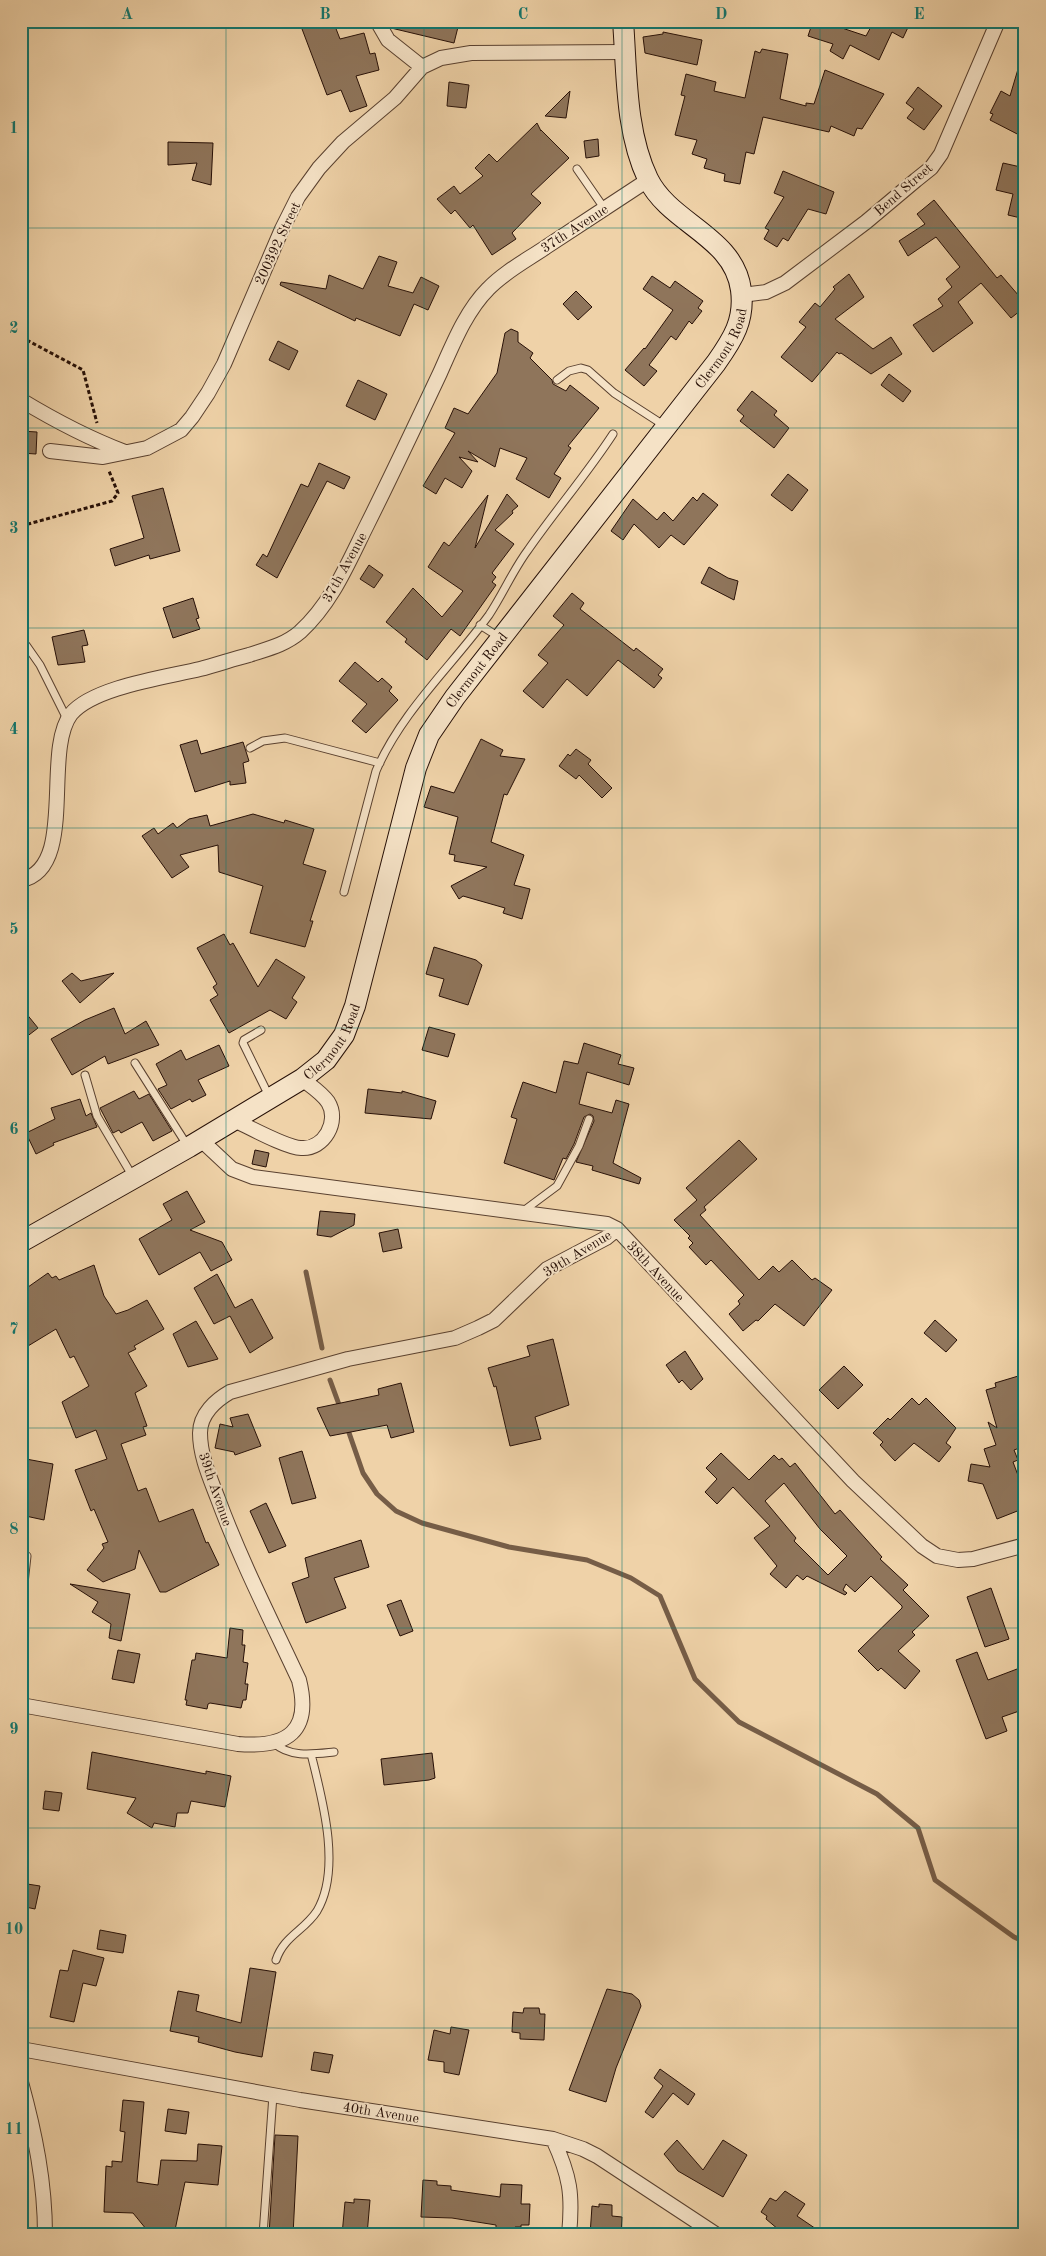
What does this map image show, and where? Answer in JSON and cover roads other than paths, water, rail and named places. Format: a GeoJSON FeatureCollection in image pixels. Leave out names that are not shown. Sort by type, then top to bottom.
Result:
{"type":"FeatureCollection","features":[{"type":"Feature","properties":{"kind":"street"},"geometry":{"type":"LineString","coordinates":[[377,21],[388,40],[422,67]]}},
{"type":"Feature","properties":{"kind":"street","name":"Clermont Road"},"geometry":{"type":"LineString","coordinates":[[21,1242],[195,1144],[302,1079],[326,1060],[349,1024],[416,768],[425,743],[441,716],[667,427],[731,342],[740,320],[742,296],[738,275],[724,252],[677,214],[648,180],[634,134],[623,21]]}},
{"type":"Feature","properties":{"kind":"street","name":"Bend Street"},"geometry":{"type":"LineString","coordinates":[[742,296],[766,292],[785,283],[866,222],[931,168],[941,154],[998,21]]}},
{"type":"Feature","properties":{"kind":"street","name":"200392 Street"},"geometry":{"type":"LineString","coordinates":[[50,451],[102,450],[125,452],[147,448],[180,430],[192,416],[224,364],[278,238],[298,197],[319,168],[337,149],[396,98],[422,67],[441,58],[471,53],[625,52]]}},
{"type":"Feature","properties":{"kind":"street","name":"37th Avenue"},"geometry":{"type":"LineString","coordinates":[[21,880],[38,873],[47,862],[52,844],[59,752],[63,732],[71,714],[84,702],[105,693],[202,669],[271,648],[298,634],[318,613],[334,592],[398,464],[458,334],[474,306],[488,288],[510,271],[648,180]]}},
{"type":"Feature","properties":{"kind":"street"},"geometry":{"type":"LineString","coordinates":[[21,400],[102,450]]}},
{"type":"Feature","properties":{"kind":"street"},"geometry":{"type":"LineString","coordinates":[[234,1120],[291,1147],[302,1149],[318,1143],[329,1130],[332,1115],[328,1103],[302,1079]]}},
{"type":"Feature","properties":{"kind":"street","name":"38th Avenue"},"geometry":{"type":"LineString","coordinates":[[195,1144],[232,1169],[254,1177],[607,1224],[617,1229],[853,1481],[922,1546],[937,1556],[958,1560],[995,1554],[1025,1545]]}},
{"type":"Feature","properties":{"kind":"street","name":"39th Avenue"},"geometry":{"type":"LineString","coordinates":[[274,1743],[287,1737],[297,1726],[303,1711],[303,1697],[299,1680],[229,1527],[204,1460],[200,1431],[206,1414],[216,1400],[230,1392],[348,1359],[455,1338],[478,1328],[494,1320],[547,1269],[606,1238],[617,1229]]}},
{"type":"Feature","properties":{"kind":"street"},"geometry":{"type":"LineString","coordinates":[[21,1705],[238,1744],[274,1743]]}},
{"type":"Feature","properties":{"kind":"street","name":"40th Avenue"},"geometry":{"type":"LineString","coordinates":[[21,2049],[273,2095],[553,2139],[597,2156],[717,2235]]}},
{"type":"Feature","properties":{"kind":"street"},"geometry":{"type":"LineString","coordinates":[[21,2082],[42,2172],[45,2235]]}},
{"type":"Feature","properties":{"kind":"street"},"geometry":{"type":"LineString","coordinates":[[553,2139],[564,2162],[571,2188],[572,2208],[569,2235]]}},
{"type":"Feature","properties":{"kind":"lane"},"geometry":{"type":"LineString","coordinates":[[578,169],[604,208]]}},
{"type":"Feature","properties":{"kind":"lane"},"geometry":{"type":"LineString","coordinates":[[557,380],[569,371],[581,368],[588,370],[614,393],[667,427]]}},
{"type":"Feature","properties":{"kind":"lane"},"geometry":{"type":"LineString","coordinates":[[344,892],[380,763],[400,726],[496,604],[527,550],[593,464],[613,434]]}},
{"type":"Feature","properties":{"kind":"lane"},"geometry":{"type":"LineString","coordinates":[[480,625],[501,639]]}},
{"type":"Feature","properties":{"kind":"lane"},"geometry":{"type":"LineString","coordinates":[[26,645],[40,665],[68,721]]}},
{"type":"Feature","properties":{"kind":"lane"},"geometry":{"type":"LineString","coordinates":[[250,748],[262,741],[285,738],[380,763]]}},
{"type":"Feature","properties":{"kind":"lane"},"geometry":{"type":"LineString","coordinates":[[261,1030],[244,1040],[243,1043],[271,1098]]}},
{"type":"Feature","properties":{"kind":"lane"},"geometry":{"type":"LineString","coordinates":[[135,1062],[195,1144]]}},
{"type":"Feature","properties":{"kind":"lane"},"geometry":{"type":"LineString","coordinates":[[85,1075],[97,1116],[133,1178]]}},
{"type":"Feature","properties":{"kind":"lane"},"geometry":{"type":"LineString","coordinates":[[522,1212],[557,1186],[579,1146],[589,1119]]}},
{"type":"Feature","properties":{"kind":"lane"},"geometry":{"type":"LineString","coordinates":[[21,1611],[27,1556]]}},
{"type":"Feature","properties":{"kind":"lane"},"geometry":{"type":"LineString","coordinates":[[274,1743],[282,1750],[311,1754],[334,1752]]}},
{"type":"Feature","properties":{"kind":"lane"},"geometry":{"type":"LineString","coordinates":[[276,1960],[280,1949],[288,1938],[302,1928],[315,1914],[322,1901],[326,1885],[329,1865],[324,1808],[311,1754]]}},
{"type":"Feature","properties":{"kind":"lane"},"geometry":{"type":"LineString","coordinates":[[263,2235],[273,2095]]}},
{"type":"Feature","properties":{"kind":"waterway"},"geometry":{"type":"LineString","coordinates":[[1021,690],[1025,689]]}},
{"type":"Feature","properties":{"kind":"waterway"},"geometry":{"type":"LineString","coordinates":[[306,1272],[322,1348]]}},
{"type":"Feature","properties":{"kind":"waterway"},"geometry":{"type":"LineString","coordinates":[[330,1380],[341,1410]]}},
{"type":"Feature","properties":{"kind":"waterway"},"geometry":{"type":"LineString","coordinates":[[347,1427],[363,1473],[377,1494],[396,1511],[422,1523],[509,1547],[587,1560],[631,1578],[660,1596],[695,1679],[739,1722],[877,1794],[918,1828],[935,1880],[1014,1937],[1025,1942]]}}]}
